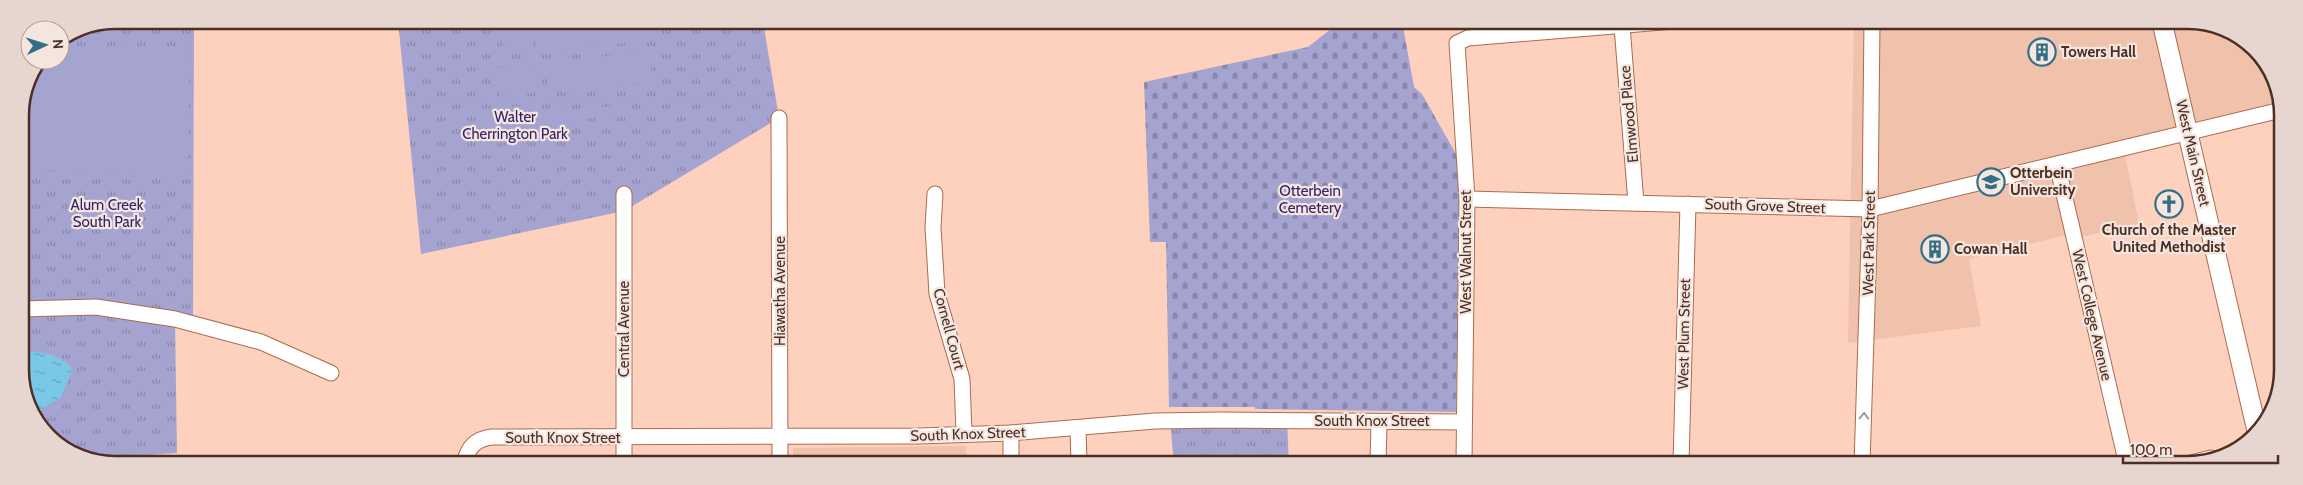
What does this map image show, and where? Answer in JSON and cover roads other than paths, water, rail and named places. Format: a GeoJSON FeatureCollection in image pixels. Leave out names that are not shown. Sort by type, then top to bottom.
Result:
{"type":"FeatureCollection","features":[{"type":"Feature","properties":{"kind":"main road","name":"West Main Street"},"geometry":{"type":"LineString","coordinates":[[2164,29],[2256,424]]}},
{"type":"Feature","properties":{"kind":"street","name":"West Walnut Street"},"geometry":{"type":"LineString","coordinates":[[1464,456],[1467,199],[1456,46],[1459,40],[1468,38],[1584,29]]}},
{"type":"Feature","properties":{"kind":"street","name":"Elmwood Place"},"geometry":{"type":"LineString","coordinates":[[1622,29],[1636,203]]}},
{"type":"Feature","properties":{"kind":"street","name":"West Park Street"},"geometry":{"type":"LineString","coordinates":[[1862,456],[1870,209],[1872,29]]}},
{"type":"Feature","properties":{"kind":"street","name":"South Grove Street"},"geometry":{"type":"LineString","coordinates":[[1467,199],[1870,209],[2274,112]]}},
{"type":"Feature","properties":{"kind":"street","name":"Hiawatha Avenue"},"geometry":{"type":"LineString","coordinates":[[779,118],[780,456]]}},
{"type":"Feature","properties":{"kind":"street","name":"West College Avenue"},"geometry":{"type":"LineString","coordinates":[[2057,164],[2125,456]]}},
{"type":"Feature","properties":{"kind":"street","name":"Central Avenue"},"geometry":{"type":"LineString","coordinates":[[624,194],[624,456]]}},
{"type":"Feature","properties":{"kind":"street","name":"Cornell Court"},"geometry":{"type":"LineString","coordinates":[[934,194],[933,228],[937,294],[962,379],[964,434]]}},
{"type":"Feature","properties":{"kind":"street","name":"West Plum Street"},"geometry":{"type":"LineString","coordinates":[[1682,456],[1688,204]]}},
{"type":"Feature","properties":{"kind":"street"},"geometry":{"type":"LineString","coordinates":[[29,309],[96,307],[175,319],[261,342],[331,373]]}},
{"type":"Feature","properties":{"kind":"street","name":"South Knox Street"},"geometry":{"type":"LineString","coordinates":[[467,456],[473,443],[482,438],[492,437],[780,438],[1011,433],[1155,421],[1464,422]]}},
{"type":"Feature","properties":{"kind":"street"},"geometry":{"type":"LineString","coordinates":[[1378,456],[1379,422]]}},
{"type":"Feature","properties":{"kind":"street"},"geometry":{"type":"LineString","coordinates":[[1078,428],[1078,456]]}},
{"type":"Feature","properties":{"kind":"street"},"geometry":{"type":"LineString","coordinates":[[1011,433],[1011,456]]}},
{"type":"Feature","properties":{"kind":"water"},"geometry":{"type":"Polygon","coordinates":[[[29,351],[49,354],[62,360],[72,368],[60,398],[46,406],[39,413],[30,387],[29,351]]]}},
{"type":"Feature","properties":{"kind":"place","name":"Towers Hall"},"geometry":{"type":"Point","coordinates":[2042,52]}},
{"type":"Feature","properties":{"kind":"place","name":"Otterbein University"},"geometry":{"type":"Point","coordinates":[1991,182]}},
{"type":"Feature","properties":{"kind":"place","name":"Church of the Master United Methodist"},"geometry":{"type":"Point","coordinates":[2169,204]}},
{"type":"Feature","properties":{"kind":"place","name":"Cowan Hall"},"geometry":{"type":"Point","coordinates":[1935,249]}},
{"type":"Feature","properties":{"kind":"park label","name":"Walter Cherrington Park"},"geometry":{"type":"Point","coordinates":[515,126]}},
{"type":"Feature","properties":{"kind":"park label","name":"Otterbein Cemetery"},"geometry":{"type":"Point","coordinates":[1310,200]}},
{"type":"Feature","properties":{"kind":"park label","name":"Alum Creek South Park"},"geometry":{"type":"Point","coordinates":[107,214]}}]}
